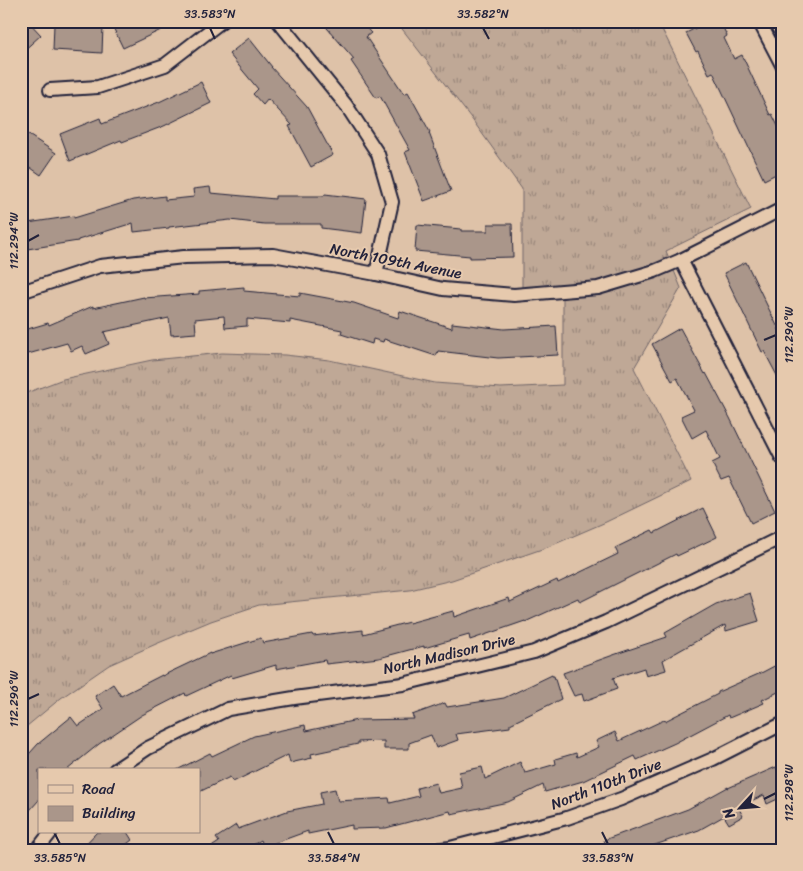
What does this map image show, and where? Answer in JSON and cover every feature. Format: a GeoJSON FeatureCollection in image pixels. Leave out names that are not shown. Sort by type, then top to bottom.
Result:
{"type":"FeatureCollection","features":[{"type":"Feature","properties":{"kind":"street"},"geometry":{"type":"LineString","coordinates":[[50,90],[98,87],[165,66],[222,21]]}},
{"type":"Feature","properties":{"kind":"street"},"geometry":{"type":"LineString","coordinates":[[278,21],[346,105],[378,154],[392,202],[376,274]]}},
{"type":"Feature","properties":{"kind":"street"},"geometry":{"type":"LineString","coordinates":[[759,21],[782,65]]}},
{"type":"Feature","properties":{"kind":"street","name":"North 109th Avenue"},"geometry":{"type":"LineString","coordinates":[[21,292],[100,266],[184,257],[273,255],[376,274],[443,289],[514,295],[598,288],[655,271],[681,260],[782,209]]}},
{"type":"Feature","properties":{"kind":"street"},"geometry":{"type":"LineString","coordinates":[[681,260],[782,458]]}},
{"type":"Feature","properties":{"kind":"street","name":"North Madison Drive"},"geometry":{"type":"LineString","coordinates":[[119,768],[148,748],[228,709],[294,698],[403,684],[534,652],[606,622],[782,536]]}},
{"type":"Feature","properties":{"kind":"street","name":"North 110th Drive"},"geometry":{"type":"LineString","coordinates":[[433,850],[450,849],[567,818],[621,799],[713,759],[782,724]]}},
{"type":"Feature","properties":{"kind":"street"},"geometry":{"type":"LineString","coordinates":[[37,850],[49,834]]}},
{"type":"Feature","properties":{"kind":"green space"},"geometry":{"type":"Polygon","coordinates":[[[396,21],[658,21],[751,209],[666,251],[681,288],[634,368],[691,481],[606,522],[548,547],[452,580],[410,590],[259,605],[211,621],[109,665],[61,698],[21,731],[21,395],[63,379],[152,360],[222,353],[285,355],[329,360],[435,383],[501,388],[563,385],[563,292],[522,294],[522,189],[471,118],[396,21]]]}},
{"type":"Feature","properties":{"kind":"building"},"geometry":{"type":"Polygon","coordinates":[[[21,21],[28,21],[41,35],[21,53],[21,21]]]}},
{"type":"Feature","properties":{"kind":"building"},"geometry":{"type":"Polygon","coordinates":[[[110,21],[180,21],[123,48],[110,21]]]}},
{"type":"Feature","properties":{"kind":"building"},"geometry":{"type":"Polygon","coordinates":[[[321,21],[360,21],[371,33],[366,37],[404,94],[408,92],[430,132],[451,191],[424,201],[405,152],[410,150],[380,96],[376,98],[351,61],[354,59],[321,21]]]}},
{"type":"Feature","properties":{"kind":"building"},"geometry":{"type":"Polygon","coordinates":[[[693,21],[720,21],[727,36],[724,38],[734,59],[742,55],[770,115],[772,114],[782,134],[782,171],[764,180],[713,72],[709,74],[698,51],[696,52],[686,33],[696,28],[693,21]]]}},
{"type":"Feature","properties":{"kind":"building"},"geometry":{"type":"Polygon","coordinates":[[[54,24],[103,26],[102,53],[53,50],[54,24]]]}},
{"type":"Feature","properties":{"kind":"building"},"geometry":{"type":"Polygon","coordinates":[[[249,38],[271,67],[307,107],[333,155],[311,167],[289,126],[292,125],[268,99],[263,105],[253,94],[258,89],[229,54],[249,38]]]}},
{"type":"Feature","properties":{"kind":"building"},"geometry":{"type":"Polygon","coordinates":[[[201,82],[211,103],[164,126],[122,142],[121,140],[70,161],[60,134],[100,118],[102,124],[159,102],[201,82]]]}},
{"type":"Feature","properties":{"kind":"building"},"geometry":{"type":"Polygon","coordinates":[[[21,130],[56,153],[41,175],[21,161],[21,130]]]}},
{"type":"Feature","properties":{"kind":"building"},"geometry":{"type":"Polygon","coordinates":[[[210,187],[211,193],[275,199],[275,196],[324,196],[325,194],[366,199],[362,233],[321,228],[321,224],[264,224],[230,220],[134,232],[133,223],[78,241],[21,250],[21,224],[74,216],[74,218],[133,200],[165,196],[165,200],[194,197],[193,189],[210,187]]]}},
{"type":"Feature","properties":{"kind":"building"},"geometry":{"type":"Polygon","coordinates":[[[488,224],[512,224],[513,257],[470,258],[470,256],[415,251],[417,225],[461,229],[461,231],[488,231],[488,224]]]}},
{"type":"Feature","properties":{"kind":"building"},"geometry":{"type":"Polygon","coordinates":[[[746,262],[782,336],[782,385],[764,351],[762,352],[724,273],[746,262]]]}},
{"type":"Feature","properties":{"kind":"building"},"geometry":{"type":"Polygon","coordinates":[[[244,287],[244,291],[300,296],[300,293],[354,303],[398,318],[400,311],[452,328],[452,323],[504,329],[556,326],[558,355],[498,358],[438,351],[436,356],[384,339],[383,342],[373,339],[372,344],[341,334],[342,330],[290,320],[290,323],[247,319],[247,326],[225,328],[224,316],[195,319],[196,333],[171,335],[169,318],[104,332],[109,344],[86,354],[82,346],[71,351],[67,343],[21,356],[21,331],[48,323],[49,325],[93,306],[93,308],[144,297],[199,294],[199,291],[244,287]]]}},
{"type":"Feature","properties":{"kind":"building"},"geometry":{"type":"Polygon","coordinates":[[[680,328],[730,418],[775,511],[751,523],[729,478],[721,481],[712,463],[720,459],[706,430],[692,438],[681,416],[694,410],[677,378],[672,381],[652,344],[680,328]]]}},
{"type":"Feature","properties":{"kind":"building"},"geometry":{"type":"Polygon","coordinates":[[[703,508],[717,537],[677,556],[676,554],[580,602],[578,598],[525,622],[470,640],[469,635],[379,658],[326,664],[325,660],[276,669],[276,665],[232,678],[231,675],[186,696],[185,693],[142,715],[99,744],[69,768],[38,768],[38,801],[21,820],[21,763],[38,744],[71,717],[78,726],[103,709],[95,696],[113,684],[121,696],[210,653],[261,638],[263,643],[312,634],[313,636],[363,630],[363,634],[453,611],[454,617],[509,598],[510,602],[557,580],[558,583],[618,554],[615,548],[652,530],[654,533],[703,508]]]}},
{"type":"Feature","properties":{"kind":"building"},"geometry":{"type":"Polygon","coordinates":[[[750,593],[759,621],[726,631],[725,625],[663,660],[666,670],[646,676],[644,668],[613,678],[617,689],[584,701],[582,694],[574,696],[563,673],[667,637],[665,633],[716,604],[750,593]]]}},
{"type":"Feature","properties":{"kind":"building"},"geometry":{"type":"Polygon","coordinates":[[[782,662],[782,690],[762,700],[764,703],[729,718],[728,715],[675,743],[637,760],[635,756],[583,781],[545,792],[543,785],[508,802],[451,814],[450,811],[386,828],[352,829],[352,825],[308,834],[308,831],[264,847],[261,840],[245,850],[207,850],[219,842],[216,838],[236,825],[238,829],[287,811],[322,804],[320,792],[335,789],[338,801],[389,798],[390,803],[419,796],[417,788],[436,783],[439,793],[462,788],[459,772],[482,767],[485,779],[520,762],[525,773],[556,764],[555,759],[576,753],[577,757],[599,747],[596,741],[615,732],[619,741],[665,721],[718,694],[718,692],[782,662]]]}},
{"type":"Feature","properties":{"kind":"building"},"geometry":{"type":"Polygon","coordinates":[[[552,675],[554,676],[561,699],[510,724],[510,727],[456,734],[458,740],[436,748],[431,735],[409,743],[409,749],[384,749],[384,741],[358,742],[358,744],[311,754],[312,758],[290,763],[288,755],[233,782],[230,777],[200,792],[200,768],[181,768],[210,753],[212,756],[254,736],[305,725],[306,731],[357,720],[414,719],[412,715],[445,703],[447,707],[504,698],[552,675]]]}},
{"type":"Feature","properties":{"kind":"building"},"geometry":{"type":"Polygon","coordinates":[[[776,767],[782,780],[782,797],[767,804],[764,795],[738,807],[743,816],[729,824],[724,816],[699,830],[649,847],[650,850],[608,850],[604,840],[688,809],[728,787],[776,767]]]}},
{"type":"Feature","properties":{"kind":"building"},"geometry":{"type":"Polygon","coordinates":[[[95,834],[128,834],[132,840],[119,850],[80,850],[95,834]]]}}]}
